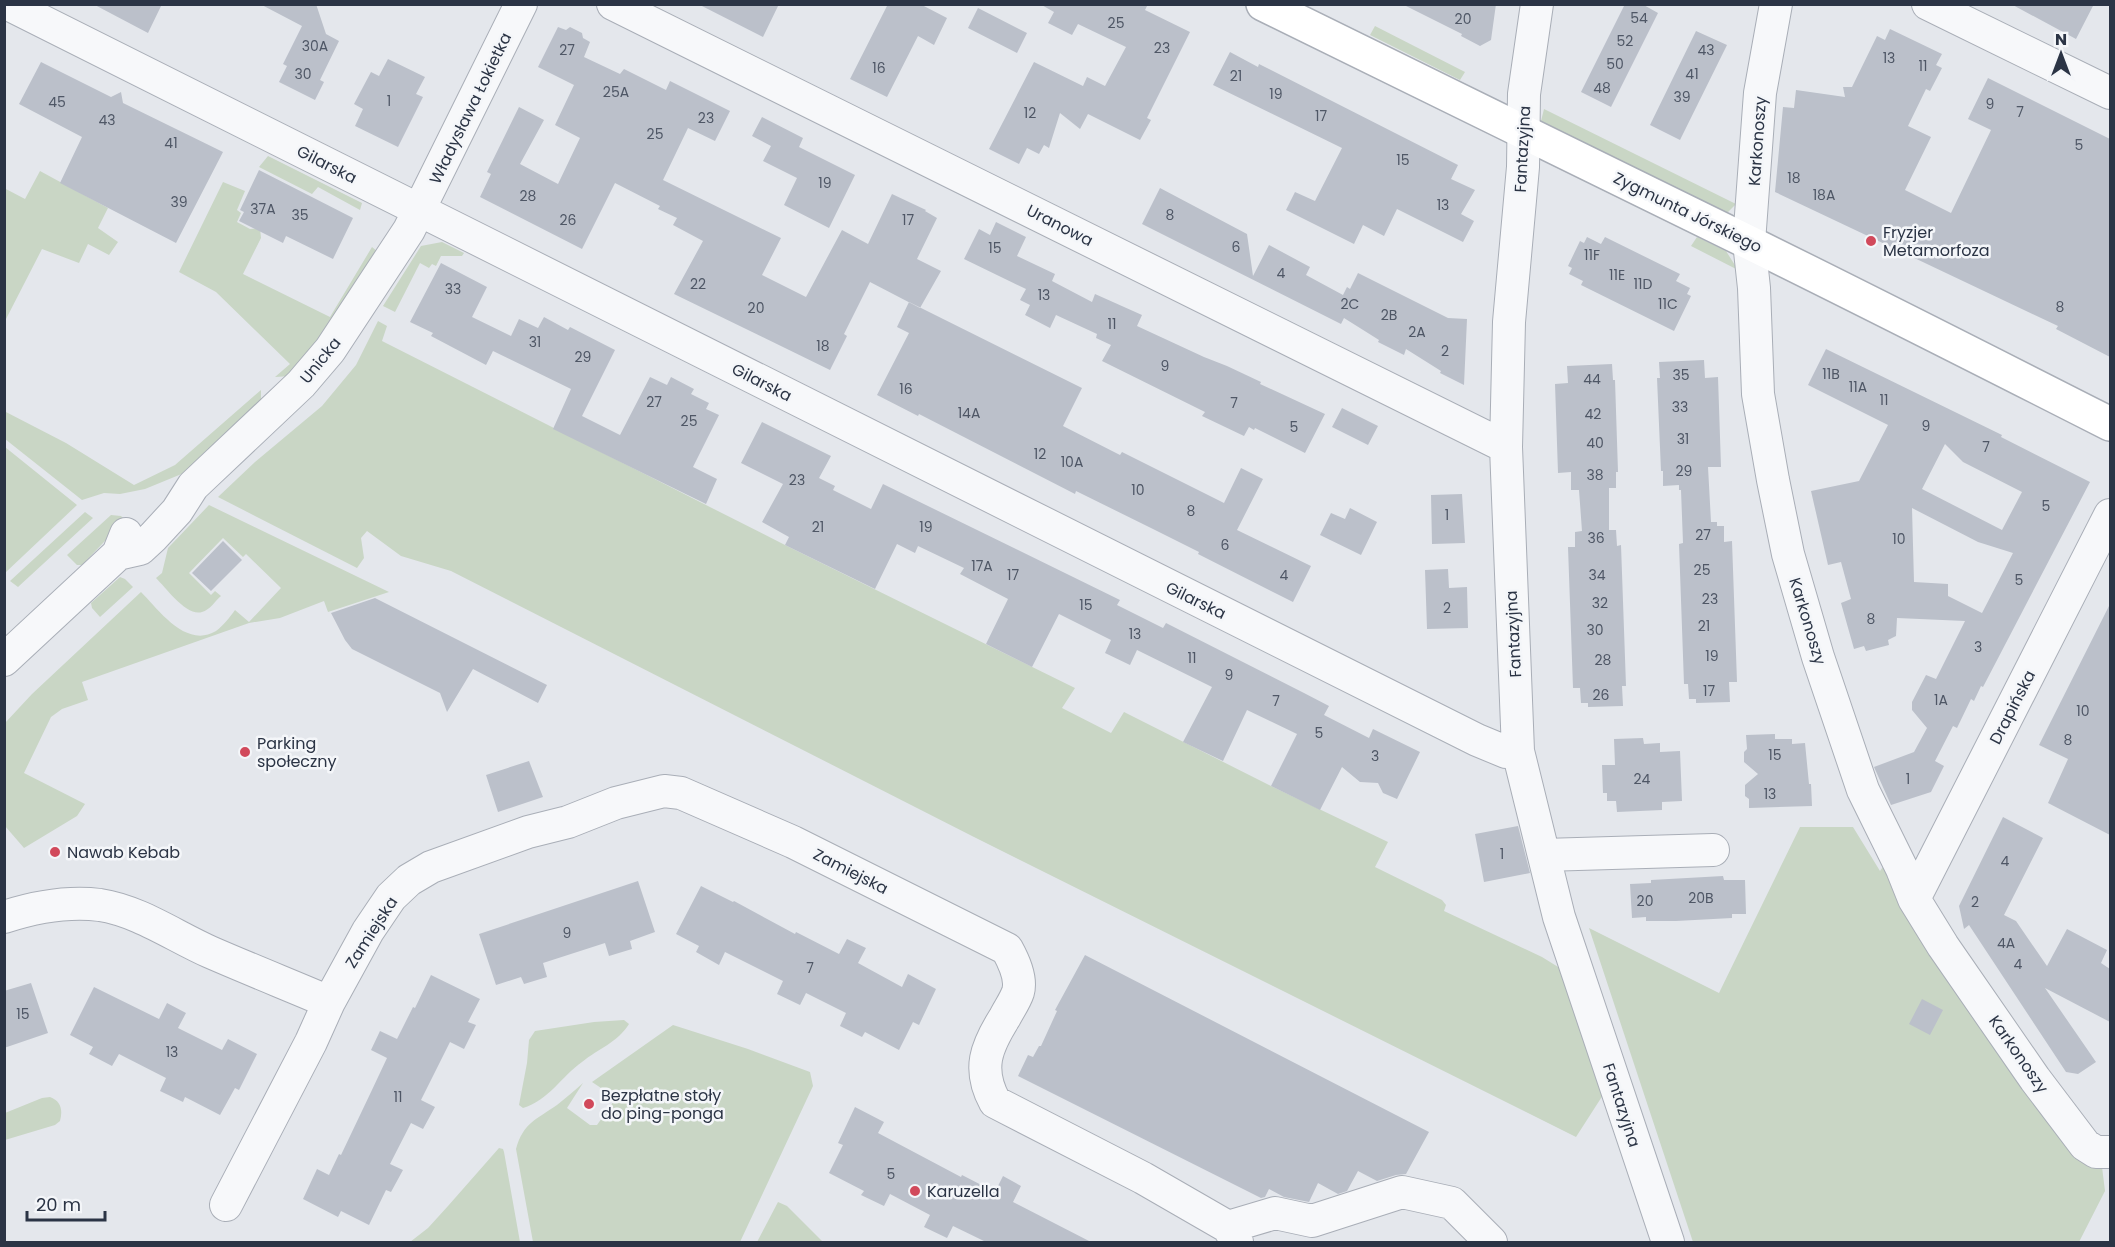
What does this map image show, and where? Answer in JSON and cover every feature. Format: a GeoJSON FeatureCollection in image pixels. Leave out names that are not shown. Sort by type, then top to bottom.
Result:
{"type":"FeatureCollection","features":[{"type":"Feature","properties":{"kind":"street","name":"Gilarska"},"geometry":{"type":"LineString","coordinates":[[8,4],[1477,740],[1506,752],[1518,751]]}},
{"type":"Feature","properties":{"kind":"street","name":"Władysława Łokietka"},"geometry":{"type":"LineString","coordinates":[[419,211],[521,4]]}},
{"type":"Feature","properties":{"kind":"street","name":"Uranowa"},"geometry":{"type":"LineString","coordinates":[[613,4],[1506,447]]}},
{"type":"Feature","properties":{"kind":"street","name":"Zygmunta Jórskiego"},"geometry":{"type":"LineString","coordinates":[[1263,4],[1458,102],[1749,242],[2110,424]]}},
{"type":"Feature","properties":{"kind":"street","name":"Fantazyjna"},"geometry":{"type":"LineString","coordinates":[[1537,4],[1524,94],[1523,167],[1509,322],[1506,447],[1518,751],[1559,917],[1668,1242]]}},
{"type":"Feature","properties":{"kind":"street","name":"Karkonoszy"},"geometry":{"type":"LineString","coordinates":[[1776,4],[1760,93],[1749,242],[1754,288],[1758,394],[1788,554],[1818,657],[1863,790],[1902,869],[1914,899],[1943,946],[2035,1079],[2085,1145],[2096,1152],[2109,1152]]}},
{"type":"Feature","properties":{"kind":"street"},"geometry":{"type":"LineString","coordinates":[[1928,4],[2110,93]]}},
{"type":"Feature","properties":{"kind":"street","name":"Unicka"},"geometry":{"type":"LineString","coordinates":[[4,660],[118,554],[140,549],[153,537],[177,511],[193,486],[316,369],[352,318],[419,211]]}},
{"type":"Feature","properties":{"kind":"street","name":"Drapińska"},"geometry":{"type":"LineString","coordinates":[[1914,899],[2110,515]]}},
{"type":"Feature","properties":{"kind":"street","name":"Zamiejska"},"geometry":{"type":"LineString","coordinates":[[226,1206],[311,1042],[329,1002],[368,931],[391,897],[409,880],[431,867],[528,832],[568,822],[627,800],[664,791],[681,794],[793,842],[1006,949],[1014,962],[1018,990],[985,1054],[987,1088],[995,1102],[1143,1178],[1232,1235]]}},
{"type":"Feature","properties":{"kind":"street"},"geometry":{"type":"LineString","coordinates":[[1544,855],[1713,850]]}},
{"type":"Feature","properties":{"kind":"street"},"geometry":{"type":"LineString","coordinates":[[4,917],[45,906],[100,905],[130,914],[209,952],[329,1002]]}},
{"type":"Feature","properties":{"kind":"street"},"geometry":{"type":"LineString","coordinates":[[1232,1235],[1275,1213],[1312,1221],[1402,1192],[1452,1203],[1491,1242]]}},
{"type":"Feature","properties":{"kind":"green space"},"geometry":{"type":"Polygon","coordinates":[[[1375,26],[1465,72],[1460,80],[1370,35],[1375,26]]]}},
{"type":"Feature","properties":{"kind":"green space"},"geometry":{"type":"Polygon","coordinates":[[[1544,109],[1736,204],[1727,213],[1541,121],[1544,109]]]}},
{"type":"Feature","properties":{"kind":"green space"},"geometry":{"type":"Polygon","coordinates":[[[268,156],[362,203],[360,210],[318,187],[312,194],[259,167],[268,156]]]}},
{"type":"Feature","properties":{"kind":"green space"},"geometry":{"type":"Polygon","coordinates":[[[40,171],[108,208],[98,228],[118,242],[109,255],[88,244],[79,263],[42,249],[5,321],[4,188],[25,199],[40,171]]]}},
{"type":"Feature","properties":{"kind":"green space"},"geometry":{"type":"Polygon","coordinates":[[[223,182],[245,191],[237,210],[241,213],[237,222],[250,229],[260,228],[261,238],[243,274],[330,317],[372,247],[378,252],[341,314],[291,376],[275,377],[290,364],[216,292],[179,272],[223,182]]]}},
{"type":"Feature","properties":{"kind":"green space"},"geometry":{"type":"Polygon","coordinates":[[[1697,237],[1726,251],[1738,270],[1691,246],[1697,237]]]}},
{"type":"Feature","properties":{"kind":"green space"},"geometry":{"type":"Polygon","coordinates":[[[442,242],[464,253],[462,256],[441,256],[436,266],[432,264],[429,268],[420,263],[395,312],[383,306],[421,246],[442,242]]]}},
{"type":"Feature","properties":{"kind":"green space"},"geometry":{"type":"Polygon","coordinates":[[[378,321],[387,326],[382,341],[785,545],[1075,688],[1062,708],[1111,733],[1124,712],[1388,842],[1375,867],[1442,900],[1446,905],[1444,911],[1542,957],[1563,970],[1603,1095],[1576,1137],[974,837],[451,571],[401,556],[367,531],[361,538],[364,558],[357,568],[218,497],[255,462],[322,406],[356,365],[378,321]]]}},
{"type":"Feature","properties":{"kind":"green space"},"geometry":{"type":"Polygon","coordinates":[[[261,390],[261,400],[257,405],[184,473],[145,489],[120,494],[104,493],[82,500],[5,439],[4,411],[66,443],[134,485],[175,465],[261,390]]]}},
{"type":"Feature","properties":{"kind":"green space"},"geometry":{"type":"Polygon","coordinates":[[[5,447],[77,505],[5,573],[5,447]]]}},
{"type":"Feature","properties":{"kind":"green space"},"geometry":{"type":"Polygon","coordinates":[[[209,505],[389,592],[328,612],[324,601],[280,618],[249,623],[82,682],[88,700],[62,709],[51,717],[24,773],[85,804],[77,816],[24,848],[5,826],[5,723],[32,694],[141,592],[174,625],[194,635],[205,635],[219,629],[235,610],[249,622],[281,588],[246,554],[243,557],[223,538],[189,573],[211,595],[215,591],[221,596],[205,611],[196,612],[183,606],[156,578],[162,573],[168,548],[209,505]]]}},
{"type":"Feature","properties":{"kind":"green space"},"geometry":{"type":"Polygon","coordinates":[[[85,512],[93,518],[18,587],[10,581],[85,512]]]}},
{"type":"Feature","properties":{"kind":"green space"},"geometry":{"type":"Polygon","coordinates":[[[111,515],[121,516],[125,520],[82,565],[77,565],[67,555],[111,515]]]}},
{"type":"Feature","properties":{"kind":"green space"},"geometry":{"type":"Polygon","coordinates":[[[120,577],[133,587],[100,617],[92,608],[91,603],[120,577]]]}},
{"type":"Feature","properties":{"kind":"green space"},"geometry":{"type":"Polygon","coordinates":[[[1800,827],[1853,827],[1880,871],[1885,864],[2102,1167],[2105,1191],[2079,1242],[1693,1242],[1589,928],[1719,993],[1800,827]]]}},
{"type":"Feature","properties":{"kind":"green space"},"geometry":{"type":"Polygon","coordinates":[[[624,1020],[629,1024],[619,1036],[588,1057],[540,1100],[523,1108],[519,1105],[529,1040],[535,1031],[624,1020]]]}},
{"type":"Feature","properties":{"kind":"green space"},"geometry":{"type":"Polygon","coordinates":[[[673,1025],[810,1072],[813,1086],[740,1242],[533,1242],[516,1149],[523,1133],[532,1122],[583,1083],[567,1108],[590,1125],[597,1125],[616,1098],[592,1082],[673,1025]]]}},
{"type":"Feature","properties":{"kind":"green space"},"geometry":{"type":"Polygon","coordinates":[[[50,1097],[60,1106],[60,1121],[55,1125],[5,1140],[5,1113],[50,1097]]]}},
{"type":"Feature","properties":{"kind":"green space"},"geometry":{"type":"Polygon","coordinates":[[[499,1148],[504,1152],[520,1242],[410,1242],[428,1228],[499,1148]]]}},
{"type":"Feature","properties":{"kind":"green space"},"geometry":{"type":"Polygon","coordinates":[[[778,1202],[787,1206],[823,1242],[757,1242],[778,1202]]]}},
{"type":"Feature","properties":{"kind":"building"},"geometry":{"type":"Polygon","coordinates":[[[93,4],[162,4],[148,33],[93,4]]]}},
{"type":"Feature","properties":{"kind":"building"},"geometry":{"type":"Polygon","coordinates":[[[260,4],[316,4],[326,34],[339,41],[320,80],[324,82],[315,100],[279,82],[287,66],[283,64],[302,26],[260,4]]]}},
{"type":"Feature","properties":{"kind":"building"},"geometry":{"type":"Polygon","coordinates":[[[698,4],[779,4],[763,37],[698,4]]]}},
{"type":"Feature","properties":{"kind":"building"},"geometry":{"type":"Polygon","coordinates":[[[888,4],[920,4],[947,18],[934,45],[918,36],[887,97],[850,79],[888,4]]]}},
{"type":"Feature","properties":{"kind":"building"},"geometry":{"type":"Polygon","coordinates":[[[1040,4],[1148,4],[1145,10],[1190,32],[1147,118],[1151,120],[1140,140],[1088,114],[1080,129],[1060,113],[1049,148],[1044,145],[1039,154],[1027,148],[1019,164],[989,149],[1034,62],[1083,86],[1087,77],[1105,86],[1126,47],[1078,24],[1072,35],[1048,23],[1054,12],[1040,4]]]}},
{"type":"Feature","properties":{"kind":"building"},"geometry":{"type":"Polygon","coordinates":[[[1402,4],[1496,4],[1491,40],[1480,46],[1461,36],[1462,34],[1402,4]]]}},
{"type":"Feature","properties":{"kind":"building"},"geometry":{"type":"Polygon","coordinates":[[[1625,4],[1642,4],[1658,13],[1611,107],[1581,92],[1625,4]]]}},
{"type":"Feature","properties":{"kind":"building"},"geometry":{"type":"Polygon","coordinates":[[[2011,4],[2094,4],[2076,39],[2011,4]]]}},
{"type":"Feature","properties":{"kind":"building"},"geometry":{"type":"Polygon","coordinates":[[[978,8],[1027,33],[1017,53],[968,28],[978,8]]]}},
{"type":"Feature","properties":{"kind":"building"},"geometry":{"type":"Polygon","coordinates":[[[558,27],[566,30],[570,27],[582,33],[583,38],[590,42],[584,57],[620,74],[624,69],[666,90],[670,81],[730,111],[715,141],[688,128],[663,180],[781,238],[762,275],[806,297],[842,230],[868,244],[892,194],[926,210],[937,218],[917,259],[941,271],[920,308],[870,282],[844,334],[847,336],[830,370],[674,294],[703,241],[673,225],[677,218],[658,209],[660,206],[615,183],[582,249],[480,197],[491,174],[487,172],[519,107],[544,120],[520,164],[558,184],[580,138],[555,125],[574,85],[538,67],[558,27]]]}},
{"type":"Feature","properties":{"kind":"building"},"geometry":{"type":"Polygon","coordinates":[[[1890,29],[1942,54],[1936,65],[1942,68],[1930,91],[1926,89],[1908,126],[1931,137],[1905,190],[1951,213],[1991,130],[1968,119],[1988,78],[2110,139],[2110,357],[2056,329],[2058,326],[1775,192],[1783,107],[1794,108],[1796,90],[1845,97],[1843,87],[1852,87],[1877,36],[1885,40],[1890,29]]]}},
{"type":"Feature","properties":{"kind":"building"},"geometry":{"type":"Polygon","coordinates":[[[1696,31],[1727,45],[1680,140],[1650,125],[1696,31]]]}},
{"type":"Feature","properties":{"kind":"building"},"geometry":{"type":"Polygon","coordinates":[[[1230,52],[1258,67],[1259,64],[1458,165],[1451,179],[1475,190],[1461,214],[1474,221],[1463,242],[1397,209],[1384,236],[1363,225],[1354,244],[1286,210],[1295,192],[1315,201],[1342,148],[1213,85],[1230,52]]]}},
{"type":"Feature","properties":{"kind":"building"},"geometry":{"type":"Polygon","coordinates":[[[388,59],[425,77],[416,94],[423,97],[398,147],[355,126],[363,109],[354,104],[371,72],[379,76],[388,59]]]}},
{"type":"Feature","properties":{"kind":"building"},"geometry":{"type":"Polygon","coordinates":[[[41,62],[111,97],[121,92],[123,103],[223,152],[176,243],[60,183],[82,137],[19,104],[41,62]]]}},
{"type":"Feature","properties":{"kind":"building"},"geometry":{"type":"Polygon","coordinates":[[[762,117],[803,138],[799,147],[855,175],[829,228],[784,205],[797,178],[763,161],[771,146],[752,136],[762,117]]]}},
{"type":"Feature","properties":{"kind":"building"},"geometry":{"type":"Polygon","coordinates":[[[259,170],[353,218],[333,259],[286,236],[283,243],[239,221],[244,212],[240,210],[259,170]]]}},
{"type":"Feature","properties":{"kind":"building"},"geometry":{"type":"Polygon","coordinates":[[[1160,188],[1247,234],[1253,276],[1269,245],[1310,267],[1306,275],[1343,295],[1347,287],[1350,289],[1358,273],[1448,318],[1467,319],[1464,385],[1440,373],[1441,371],[1406,349],[1404,355],[1378,342],[1379,340],[1344,318],[1341,324],[1142,224],[1160,188]]]}},
{"type":"Feature","properties":{"kind":"building"},"geometry":{"type":"Polygon","coordinates":[[[996,222],[1026,237],[1017,256],[1055,274],[1052,281],[1092,302],[1095,294],[1142,315],[1137,326],[1227,366],[1325,414],[1305,453],[1255,428],[1254,430],[1249,427],[1244,436],[1202,416],[1205,412],[1102,361],[1111,345],[1096,338],[1097,334],[1056,315],[1050,328],[1025,315],[1030,305],[1020,300],[1026,289],[964,259],[979,229],[990,235],[996,222]]]}},
{"type":"Feature","properties":{"kind":"building"},"geometry":{"type":"Polygon","coordinates":[[[1587,237],[1601,244],[1605,237],[1680,274],[1676,281],[1690,288],[1687,294],[1691,296],[1674,331],[1581,285],[1583,281],[1569,274],[1572,268],[1568,266],[1580,241],[1584,243],[1587,237]]]}},
{"type":"Feature","properties":{"kind":"building"},"geometry":{"type":"Polygon","coordinates":[[[441,263],[487,287],[472,317],[511,336],[519,319],[538,328],[544,317],[568,330],[570,327],[615,350],[582,416],[620,435],[650,377],[667,385],[671,377],[694,389],[691,394],[709,403],[706,409],[719,415],[693,467],[717,479],[706,504],[553,429],[571,389],[493,351],[486,365],[431,336],[433,333],[410,322],[441,263]]]}},
{"type":"Feature","properties":{"kind":"building"},"geometry":{"type":"Polygon","coordinates":[[[909,302],[1082,388],[1063,426],[1120,455],[1122,452],[1224,503],[1241,468],[1263,479],[1237,530],[1311,566],[1293,602],[1153,529],[1076,491],[1075,494],[877,395],[909,333],[897,327],[909,302]]]}},
{"type":"Feature","properties":{"kind":"building"},"geometry":{"type":"Polygon","coordinates":[[[1826,349],[2002,435],[2001,437],[2090,482],[1983,687],[1981,686],[1974,701],[1971,699],[1957,728],[1953,726],[1935,761],[1944,766],[1931,792],[1891,805],[1874,767],[1914,752],[1927,728],[1912,710],[1912,702],[1926,675],[1936,679],[1965,621],[1897,618],[1896,636],[1888,640],[1889,645],[1866,651],[1864,646],[1854,649],[1841,603],[1851,599],[1841,562],[1828,565],[1811,491],[1859,481],[1888,425],[1808,385],[1826,349]],[[1945,444],[1922,489],[2002,530],[2022,492],[1963,462],[1945,444]],[[1912,508],[1914,582],[1948,584],[1948,596],[1982,613],[2013,553],[1978,542],[1912,508]]]}},
{"type":"Feature","properties":{"kind":"building"},"geometry":{"type":"Polygon","coordinates":[[[1704,360],[1705,378],[1718,377],[1721,467],[1708,467],[1711,522],[1717,522],[1717,526],[1724,526],[1724,542],[1732,541],[1737,682],[1729,682],[1730,702],[1696,703],[1696,699],[1689,699],[1688,684],[1684,684],[1679,544],[1683,543],[1681,490],[1679,490],[1679,485],[1663,486],[1657,378],[1660,378],[1659,362],[1704,360]]]}},
{"type":"Feature","properties":{"kind":"building"},"geometry":{"type":"Polygon","coordinates":[[[1612,364],[1613,380],[1615,380],[1618,472],[1616,472],[1616,488],[1609,488],[1609,530],[1616,530],[1617,546],[1621,545],[1626,686],[1622,686],[1623,706],[1588,707],[1588,703],[1581,703],[1580,688],[1573,688],[1568,547],[1575,547],[1575,532],[1582,531],[1579,490],[1571,490],[1571,472],[1558,473],[1555,384],[1568,383],[1567,366],[1612,364]]]}},
{"type":"Feature","properties":{"kind":"building"},"geometry":{"type":"Polygon","coordinates":[[[1342,408],[1378,426],[1368,445],[1332,427],[1342,408]]]}},
{"type":"Feature","properties":{"kind":"building"},"geometry":{"type":"Polygon","coordinates":[[[762,422],[831,456],[819,478],[835,486],[833,490],[871,509],[883,484],[1120,600],[1117,605],[1163,628],[1166,623],[1329,706],[1324,715],[1369,738],[1373,729],[1420,752],[1397,799],[1383,793],[1378,783],[1360,782],[1342,767],[1320,810],[1271,786],[1297,734],[1247,710],[1223,761],[1183,742],[1212,687],[1137,650],[1130,665],[1105,653],[1111,640],[1059,614],[1032,667],[986,644],[1008,599],[960,574],[964,568],[918,546],[915,553],[897,544],[875,589],[785,545],[789,537],[762,522],[783,484],[741,463],[762,422]]]}},
{"type":"Feature","properties":{"kind":"building"},"geometry":{"type":"Polygon","coordinates":[[[1462,494],[1465,543],[1432,544],[1431,495],[1462,494]]]}},
{"type":"Feature","properties":{"kind":"building"},"geometry":{"type":"Polygon","coordinates":[[[1350,508],[1377,522],[1361,555],[1320,535],[1331,513],[1345,519],[1350,508]]]}},
{"type":"Feature","properties":{"kind":"building"},"geometry":{"type":"Polygon","coordinates":[[[223,541],[242,560],[211,591],[192,573],[223,541]]]}},
{"type":"Feature","properties":{"kind":"building"},"geometry":{"type":"Polygon","coordinates":[[[1448,569],[1449,588],[1467,587],[1468,628],[1427,629],[1425,570],[1448,569]]]}},
{"type":"Feature","properties":{"kind":"building"},"geometry":{"type":"Polygon","coordinates":[[[375,598],[547,685],[538,703],[473,669],[447,712],[440,693],[352,649],[345,640],[331,613],[375,598]]]}},
{"type":"Feature","properties":{"kind":"building"},"geometry":{"type":"Polygon","coordinates":[[[2110,604],[2110,835],[2048,803],[2068,759],[2039,745],[2110,604]]]}},
{"type":"Feature","properties":{"kind":"building"},"geometry":{"type":"Polygon","coordinates":[[[1775,734],[1775,739],[1792,739],[1792,744],[1805,743],[1812,806],[1749,808],[1749,799],[1745,796],[1745,785],[1758,774],[1744,762],[1744,752],[1747,749],[1746,735],[1775,734]]]}},
{"type":"Feature","properties":{"kind":"building"},"geometry":{"type":"Polygon","coordinates":[[[1643,738],[1644,744],[1660,743],[1660,752],[1680,751],[1682,801],[1662,802],[1662,810],[1617,812],[1616,801],[1607,801],[1607,793],[1603,793],[1602,765],[1615,765],[1614,739],[1643,738]]]}},
{"type":"Feature","properties":{"kind":"building"},"geometry":{"type":"Polygon","coordinates":[[[529,761],[543,797],[498,812],[486,775],[529,761]]]}},
{"type":"Feature","properties":{"kind":"building"},"geometry":{"type":"Polygon","coordinates":[[[2003,817],[2043,838],[2004,915],[2016,921],[2047,966],[2067,929],[2107,950],[2101,963],[2110,969],[2110,1022],[2045,988],[2096,1062],[2078,1074],[2066,1072],[1969,925],[1964,929],[1959,906],[2003,817]]]}},
{"type":"Feature","properties":{"kind":"building"},"geometry":{"type":"Polygon","coordinates":[[[1518,826],[1530,873],[1484,882],[1475,834],[1518,826]]]}},
{"type":"Feature","properties":{"kind":"building"},"geometry":{"type":"Polygon","coordinates":[[[1723,876],[1724,880],[1745,880],[1746,914],[1732,914],[1732,918],[1676,921],[1646,921],[1646,917],[1632,918],[1630,884],[1651,883],[1651,880],[1723,876]]]}},
{"type":"Feature","properties":{"kind":"building"},"geometry":{"type":"Polygon","coordinates":[[[638,881],[655,932],[630,941],[632,949],[609,956],[605,943],[543,963],[547,977],[524,984],[521,977],[496,985],[479,934],[638,881]]]}},
{"type":"Feature","properties":{"kind":"building"},"geometry":{"type":"Polygon","coordinates":[[[701,886],[839,954],[847,939],[866,948],[858,963],[902,987],[908,974],[936,989],[919,1025],[913,1022],[899,1050],[865,1032],[862,1037],[840,1026],[846,1013],[806,993],[800,1005],[777,994],[783,981],[725,952],[719,965],[696,952],[699,946],[676,934],[701,886]]]}},
{"type":"Feature","properties":{"kind":"building"},"geometry":{"type":"Polygon","coordinates":[[[1085,955],[1429,1132],[1406,1174],[1377,1181],[1358,1171],[1347,1191],[1338,1194],[1318,1183],[1309,1202],[1284,1197],[1269,1189],[1265,1197],[1261,1198],[1018,1076],[1028,1055],[1033,1057],[1041,1046],[1057,1011],[1055,1010],[1085,955]]]}},
{"type":"Feature","properties":{"kind":"building"},"geometry":{"type":"Polygon","coordinates":[[[431,975],[480,999],[468,1022],[476,1025],[464,1049],[450,1042],[421,1100],[435,1107],[423,1129],[411,1123],[390,1164],[403,1170],[391,1192],[386,1190],[369,1225],[341,1211],[338,1217],[303,1199],[317,1169],[329,1175],[339,1154],[341,1155],[387,1058],[371,1050],[380,1031],[397,1039],[431,975]]]}},
{"type":"Feature","properties":{"kind":"building"},"geometry":{"type":"Polygon","coordinates":[[[31,983],[48,1033],[4,1048],[4,991],[31,983]]]}},
{"type":"Feature","properties":{"kind":"building"},"geometry":{"type":"Polygon","coordinates":[[[94,987],[159,1019],[167,1003],[186,1013],[178,1028],[222,1050],[228,1039],[257,1054],[239,1090],[235,1088],[220,1115],[185,1097],[183,1102],[160,1091],[166,1078],[119,1054],[112,1066],[89,1054],[93,1047],[70,1035],[94,987]]]}},
{"type":"Feature","properties":{"kind":"building"},"geometry":{"type":"Polygon","coordinates":[[[1922,999],[1943,1010],[1930,1035],[1909,1024],[1922,999]]]}},
{"type":"Feature","properties":{"kind":"building"},"geometry":{"type":"Polygon","coordinates":[[[855,1107],[884,1122],[878,1133],[961,1177],[962,1175],[995,1192],[1003,1176],[1021,1186],[1013,1202],[1091,1242],[986,1242],[953,1226],[947,1238],[924,1227],[930,1215],[890,1194],[884,1206],[861,1195],[864,1191],[829,1173],[843,1145],[838,1143],[855,1107]]]}},
{"type":"Feature","properties":{"kind":"place","name":"Fryzjer Metamorfoza"},"geometry":{"type":"Point","coordinates":[1871,241]}},
{"type":"Feature","properties":{"kind":"place","name":"Parking społeczny"},"geometry":{"type":"Point","coordinates":[245,752]}},
{"type":"Feature","properties":{"kind":"place","name":"Nawab Kebab"},"geometry":{"type":"Point","coordinates":[55,852]}},
{"type":"Feature","properties":{"kind":"place","name":"Bezpłatne stoły do ping-ponga"},"geometry":{"type":"Point","coordinates":[589,1104]}},
{"type":"Feature","properties":{"kind":"place","name":"Karuzella"},"geometry":{"type":"Point","coordinates":[915,1191]}}]}
